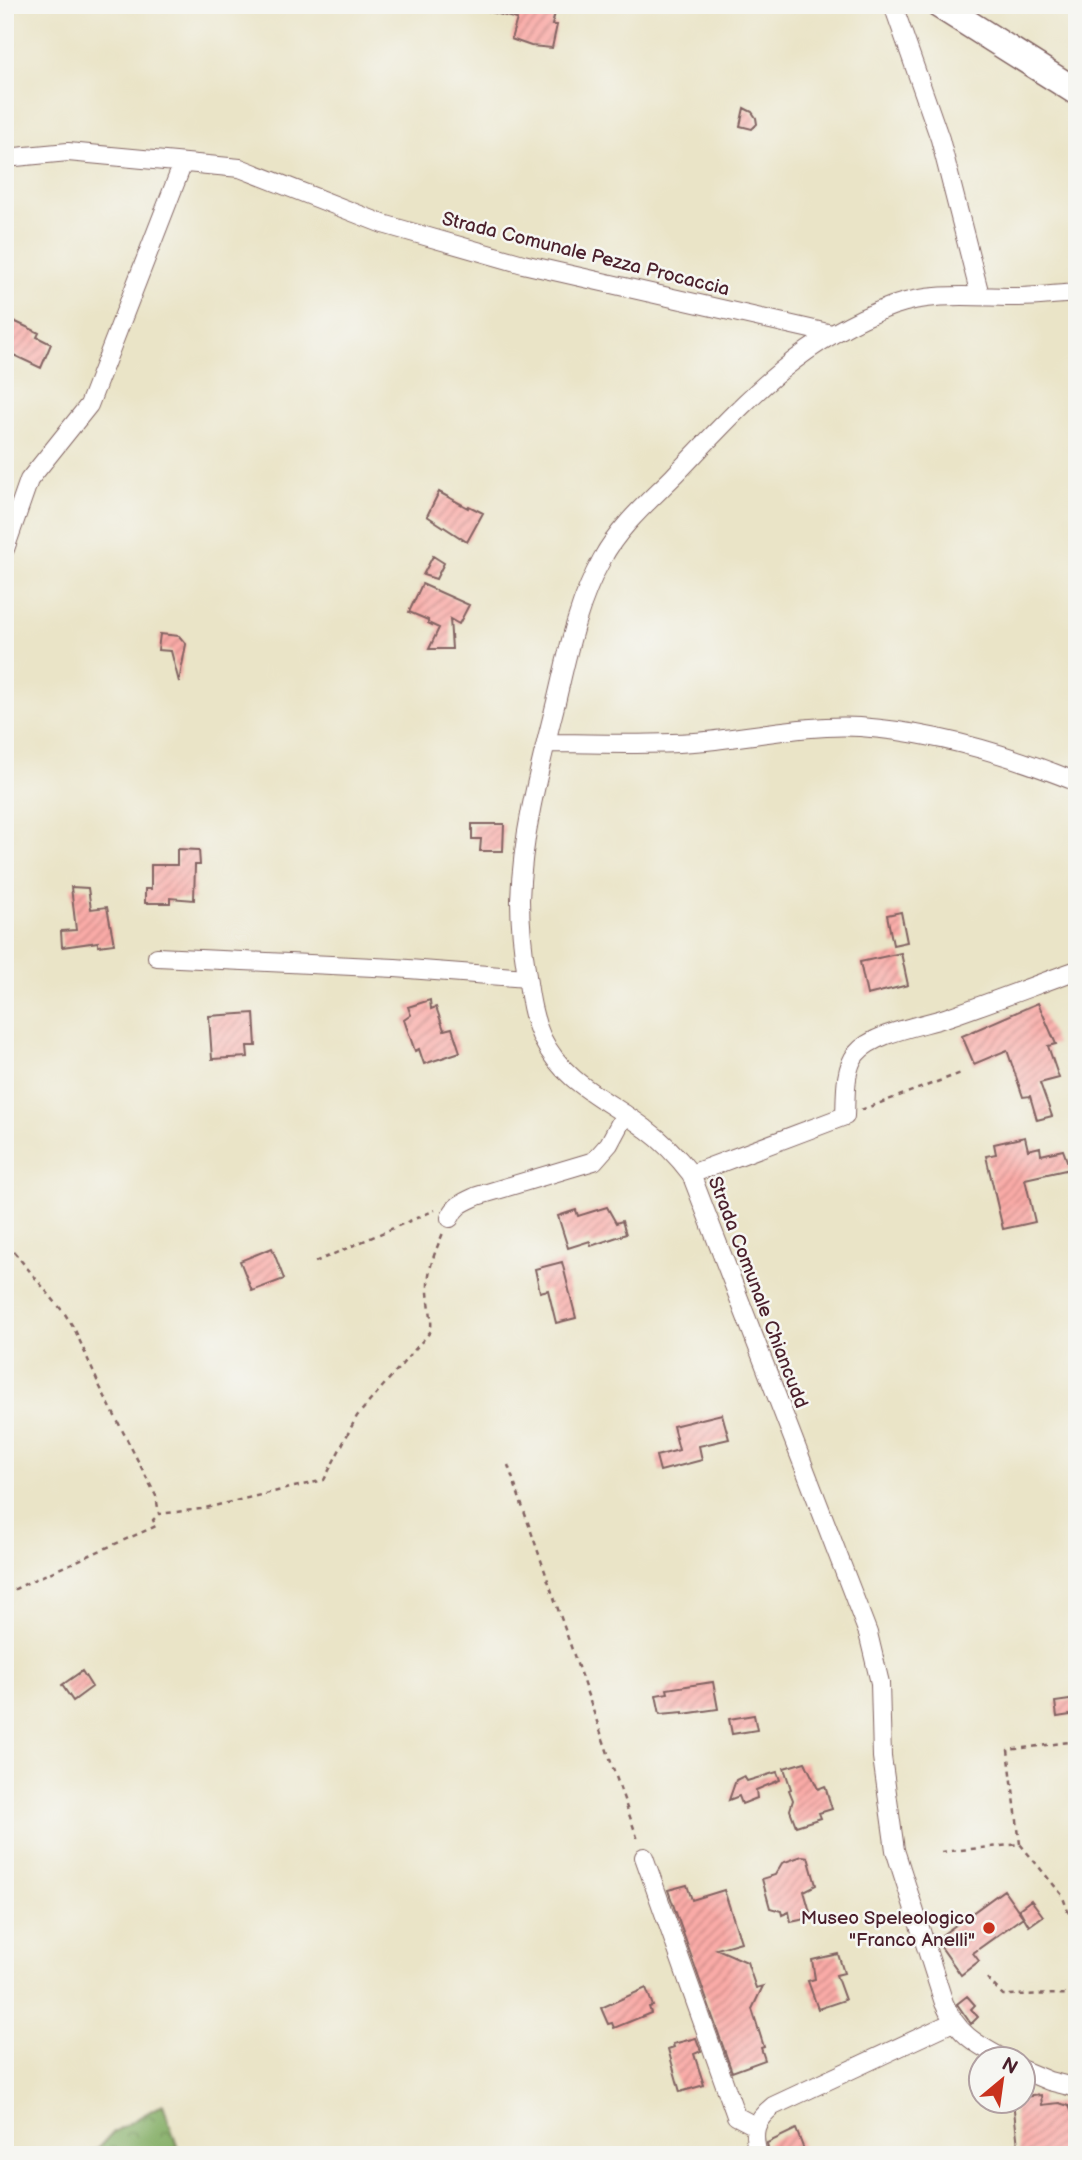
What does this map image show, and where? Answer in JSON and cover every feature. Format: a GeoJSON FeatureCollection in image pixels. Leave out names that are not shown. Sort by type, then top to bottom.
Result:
{"type":"FeatureCollection","features":[{"type":"Feature","properties":{"kind":"main road"},"geometry":{"type":"LineString","coordinates":[[939,5],[1077,92]]}},
{"type":"Feature","properties":{"kind":"street"},"geometry":{"type":"LineString","coordinates":[[893,5],[940,139],[979,295]]}},
{"type":"Feature","properties":{"kind":"street","name":"Strada Comunale Pezza Procaccia"},"geometry":{"type":"LineString","coordinates":[[5,158],[68,152],[240,168],[383,224],[523,264],[832,334]]}},
{"type":"Feature","properties":{"kind":"street"},"geometry":{"type":"LineString","coordinates":[[5,549],[29,480],[89,405],[183,163]]}},
{"type":"Feature","properties":{"kind":"street","name":"Strada Comunale Chiancudd"},"geometry":{"type":"LineString","coordinates":[[977,2044],[953,2022],[944,2003],[895,1850],[882,1757],[880,1683],[869,1633],[691,1174],[664,1143],[625,1114],[574,1082],[553,1057],[541,1036],[531,1009],[520,900],[526,840],[572,636],[591,581],[603,556],[635,516],[754,393],[800,354],[832,334],[893,305],[921,298],[979,295],[1020,297],[1077,293]]}},
{"type":"Feature","properties":{"kind":"street"},"geometry":{"type":"LineString","coordinates":[[546,743],[703,742],[788,731],[858,727],[918,733],[1024,761],[1077,782]]}},
{"type":"Feature","properties":{"kind":"street"},"geometry":{"type":"LineString","coordinates":[[157,957],[395,968],[527,978]]}},
{"type":"Feature","properties":{"kind":"street"},"geometry":{"type":"LineString","coordinates":[[691,1174],[845,1116],[849,1068],[864,1045],[1077,970]]}},
{"type":"Feature","properties":{"kind":"street"},"geometry":{"type":"LineString","coordinates":[[454,1211],[477,1196],[594,1161],[609,1144],[625,1114]]}},
{"type":"Feature","properties":{"kind":"street"},"geometry":{"type":"LineString","coordinates":[[643,1857],[736,2116],[755,2126]]}},
{"type":"Feature","properties":{"kind":"street"},"geometry":{"type":"LineString","coordinates":[[755,2152],[755,2126],[761,2115],[773,2106],[953,2022]]}},
{"type":"Feature","properties":{"kind":"street"},"geometry":{"type":"LineString","coordinates":[[1036,2076],[1077,2088]]}},
{"type":"Feature","properties":{"kind":"path"},"geometry":{"type":"LineString","coordinates":[[845,1116],[961,1073]]}},
{"type":"Feature","properties":{"kind":"path"},"geometry":{"type":"LineString","coordinates":[[5,1594],[156,1526],[153,1520],[159,1514],[201,1509],[324,1480],[357,1416],[431,1331],[428,1290],[430,1268],[454,1211],[435,1210],[315,1262]]}},
{"type":"Feature","properties":{"kind":"path"},"geometry":{"type":"LineString","coordinates":[[14,1252],[75,1330],[100,1387],[156,1496],[159,1514]]}},
{"type":"Feature","properties":{"kind":"path"},"geometry":{"type":"LineString","coordinates":[[508,1465],[643,1857]]}},
{"type":"Feature","properties":{"kind":"path"},"geometry":{"type":"LineString","coordinates":[[1077,1741],[1009,1750],[1020,1844],[1062,1895],[1077,1935]]}},
{"type":"Feature","properties":{"kind":"path"},"geometry":{"type":"LineString","coordinates":[[941,1852],[1020,1844]]}},
{"type":"Feature","properties":{"kind":"path"},"geometry":{"type":"LineString","coordinates":[[987,1978],[1003,1996],[1077,1994]]}},
{"type":"Feature","properties":{"kind":"green space"},"geometry":{"type":"Polygon","coordinates":[[[163,2104],[180,2155],[85,2155],[99,2147],[112,2133],[163,2104]]]}},
{"type":"Feature","properties":{"kind":"building"},"geometry":{"type":"Polygon","coordinates":[[[481,5],[557,5],[552,25],[557,25],[552,48],[531,46],[511,39],[517,19],[480,9],[481,5]]]}},
{"type":"Feature","properties":{"kind":"building"},"geometry":{"type":"Polygon","coordinates":[[[744,108],[756,118],[757,124],[752,129],[740,126],[744,108]]]}},
{"type":"Feature","properties":{"kind":"building"},"geometry":{"type":"Polygon","coordinates":[[[5,317],[39,333],[37,337],[51,344],[41,368],[5,351],[5,317]]]}},
{"type":"Feature","properties":{"kind":"building"},"geometry":{"type":"Polygon","coordinates":[[[439,492],[483,513],[467,542],[427,516],[439,492]]]}},
{"type":"Feature","properties":{"kind":"building"},"geometry":{"type":"Polygon","coordinates":[[[433,556],[444,563],[436,579],[423,575],[433,556]]]}},
{"type":"Feature","properties":{"kind":"building"},"geometry":{"type":"Polygon","coordinates":[[[422,584],[469,605],[459,624],[450,619],[452,649],[429,649],[439,628],[409,612],[422,584]]]}},
{"type":"Feature","properties":{"kind":"building"},"geometry":{"type":"Polygon","coordinates":[[[160,634],[179,636],[186,644],[179,682],[171,651],[158,650],[160,634]]]}},
{"type":"Feature","properties":{"kind":"building"},"geometry":{"type":"Polygon","coordinates":[[[472,824],[504,824],[503,851],[480,851],[481,839],[472,839],[472,824]]]}},
{"type":"Feature","properties":{"kind":"building"},"geometry":{"type":"Polygon","coordinates":[[[177,849],[199,850],[200,865],[195,865],[194,900],[170,898],[170,903],[145,903],[145,889],[151,889],[151,865],[177,865],[177,849]]]}},
{"type":"Feature","properties":{"kind":"building"},"geometry":{"type":"Polygon","coordinates":[[[71,887],[88,888],[91,909],[107,907],[114,944],[98,946],[98,942],[62,947],[61,931],[76,930],[71,887]]]}},
{"type":"Feature","properties":{"kind":"building"},"geometry":{"type":"Polygon","coordinates":[[[901,912],[907,942],[893,945],[887,915],[901,912]]]}},
{"type":"Feature","properties":{"kind":"building"},"geometry":{"type":"Polygon","coordinates":[[[901,953],[908,985],[867,995],[860,962],[901,953]]]}},
{"type":"Feature","properties":{"kind":"building"},"geometry":{"type":"Polygon","coordinates":[[[430,1000],[431,1009],[436,1007],[444,1030],[452,1028],[460,1052],[424,1064],[419,1049],[415,1051],[404,1020],[411,1015],[408,1007],[430,1000]]]}},
{"type":"Feature","properties":{"kind":"building"},"geometry":{"type":"Polygon","coordinates":[[[1038,1003],[1056,1044],[1048,1046],[1059,1078],[1040,1083],[1052,1116],[1037,1120],[1030,1096],[1023,1097],[1007,1050],[974,1064],[962,1036],[1038,1003]]]}},
{"type":"Feature","properties":{"kind":"building"},"geometry":{"type":"Polygon","coordinates":[[[254,1013],[256,1046],[247,1046],[248,1057],[212,1059],[209,1016],[254,1013]]]}},
{"type":"Feature","properties":{"kind":"building"},"geometry":{"type":"Polygon","coordinates":[[[1025,1137],[1028,1150],[1040,1147],[1041,1155],[1063,1150],[1070,1169],[1025,1179],[1035,1222],[1003,1229],[986,1156],[996,1154],[994,1144],[1025,1137]]]}},
{"type":"Feature","properties":{"kind":"building"},"geometry":{"type":"Polygon","coordinates":[[[607,1207],[616,1223],[622,1221],[626,1234],[591,1246],[590,1241],[568,1248],[558,1216],[576,1210],[578,1216],[607,1207]]]}},
{"type":"Feature","properties":{"kind":"building"},"geometry":{"type":"Polygon","coordinates":[[[272,1248],[284,1279],[252,1291],[240,1261],[272,1248]]]}},
{"type":"Feature","properties":{"kind":"building"},"geometry":{"type":"Polygon","coordinates":[[[562,1262],[576,1318],[556,1323],[548,1290],[540,1292],[535,1269],[562,1262]]]}},
{"type":"Feature","properties":{"kind":"building"},"geometry":{"type":"Polygon","coordinates":[[[722,1414],[729,1439],[699,1446],[702,1460],[660,1471],[656,1456],[679,1450],[673,1426],[722,1414]]]}},
{"type":"Feature","properties":{"kind":"building"},"geometry":{"type":"Polygon","coordinates":[[[82,1671],[92,1687],[73,1701],[62,1685],[82,1671]]]}},
{"type":"Feature","properties":{"kind":"building"},"geometry":{"type":"Polygon","coordinates":[[[713,1682],[718,1709],[660,1714],[656,1695],[668,1693],[667,1689],[713,1682]]]}},
{"type":"Feature","properties":{"kind":"building"},"geometry":{"type":"Polygon","coordinates":[[[1077,1699],[1077,1714],[1057,1717],[1055,1702],[1077,1699]]]}},
{"type":"Feature","properties":{"kind":"building"},"geometry":{"type":"Polygon","coordinates":[[[754,1715],[757,1730],[732,1734],[729,1719],[754,1715]]]}},
{"type":"Feature","properties":{"kind":"building"},"geometry":{"type":"Polygon","coordinates":[[[805,1762],[818,1789],[825,1786],[832,1809],[819,1813],[821,1818],[796,1826],[790,1810],[793,1800],[784,1768],[805,1762]]]}},
{"type":"Feature","properties":{"kind":"building"},"geometry":{"type":"Polygon","coordinates":[[[777,1772],[780,1780],[756,1790],[757,1798],[742,1804],[739,1796],[729,1800],[736,1780],[744,1776],[747,1781],[777,1772]]]}},
{"type":"Feature","properties":{"kind":"building"},"geometry":{"type":"Polygon","coordinates":[[[802,1856],[808,1857],[816,1885],[804,1891],[810,1912],[803,1913],[805,1919],[791,1922],[789,1912],[782,1915],[781,1911],[770,1908],[762,1879],[775,1875],[782,1863],[802,1856]]]}},
{"type":"Feature","properties":{"kind":"building"},"geometry":{"type":"Polygon","coordinates":[[[687,1885],[692,1900],[724,1890],[741,1942],[717,1949],[747,1962],[756,1988],[763,1986],[752,2009],[764,2047],[761,2048],[765,2060],[732,2072],[668,1890],[687,1885]]]}},
{"type":"Feature","properties":{"kind":"building"},"geometry":{"type":"Polygon","coordinates":[[[1004,1890],[1023,1917],[973,1953],[979,1961],[961,1975],[939,1944],[938,1938],[1004,1890]]]}},
{"type":"Feature","properties":{"kind":"building"},"geometry":{"type":"Polygon","coordinates":[[[1031,1900],[1043,1916],[1029,1926],[1019,1909],[1031,1900]]]}},
{"type":"Feature","properties":{"kind":"building"},"geometry":{"type":"Polygon","coordinates":[[[838,1954],[844,1973],[836,1975],[845,2000],[818,2009],[808,1981],[815,1979],[812,1960],[838,1954]]]}},
{"type":"Feature","properties":{"kind":"building"},"geometry":{"type":"Polygon","coordinates":[[[646,1988],[653,2006],[649,2007],[651,2013],[614,2028],[612,2023],[608,2024],[601,2008],[646,1988]]]}},
{"type":"Feature","properties":{"kind":"building"},"geometry":{"type":"Polygon","coordinates":[[[967,1996],[975,2005],[971,2009],[978,2017],[971,2024],[957,2004],[967,1996]]]}},
{"type":"Feature","properties":{"kind":"building"},"geometry":{"type":"Polygon","coordinates":[[[696,2038],[701,2051],[694,2054],[704,2085],[680,2092],[668,2049],[674,2047],[673,2044],[696,2038]]]}},
{"type":"Feature","properties":{"kind":"building"},"geometry":{"type":"Polygon","coordinates":[[[1041,2095],[1042,2105],[1059,2103],[1069,2106],[1074,2116],[1077,2155],[1019,2155],[1014,2114],[1036,2114],[1036,2096],[1041,2095]]]}},
{"type":"Feature","properties":{"kind":"building"},"geometry":{"type":"Polygon","coordinates":[[[796,2129],[806,2155],[769,2155],[767,2143],[796,2129]]]}},
{"type":"Feature","properties":{"kind":"place","name":"Museo Speleologico \"Franco Anelli\""},"geometry":{"type":"Point","coordinates":[989,1928]}}]}
